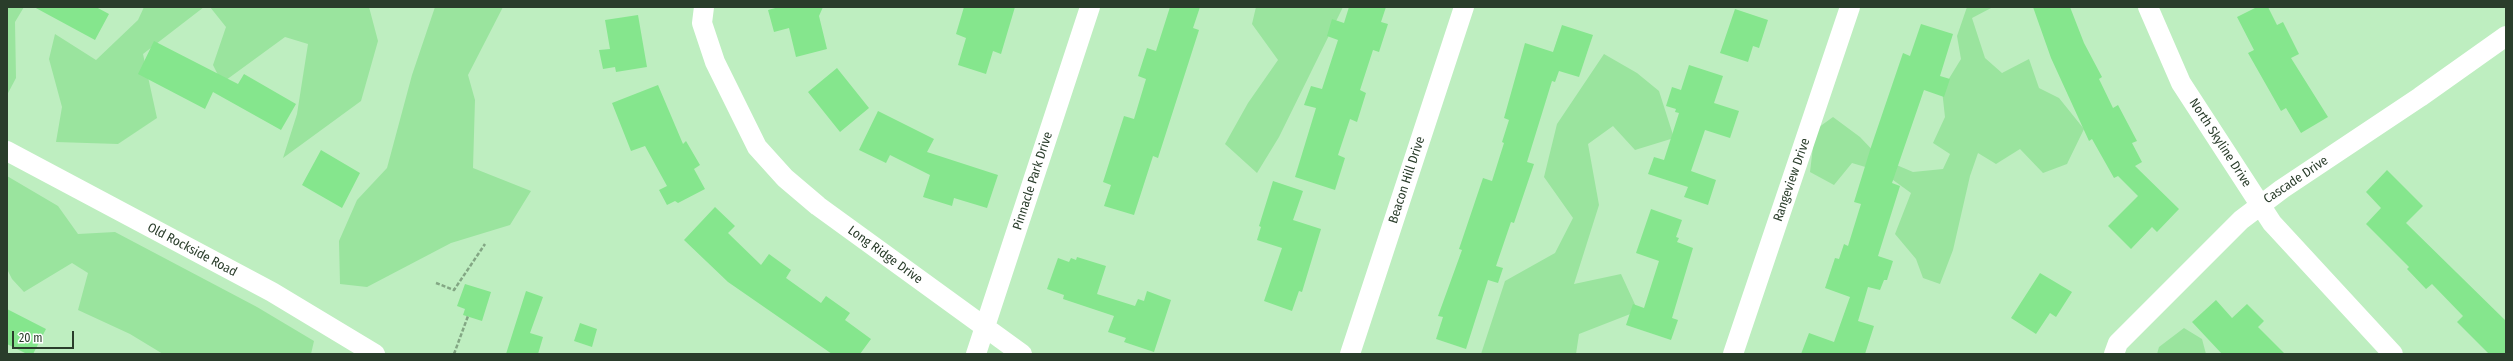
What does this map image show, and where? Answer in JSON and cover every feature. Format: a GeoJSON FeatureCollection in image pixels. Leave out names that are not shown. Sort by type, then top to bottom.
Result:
{"type":"FeatureCollection","features":[{"type":"Feature","properties":{"kind":"street","name":"Long Ridge Drive"},"geometry":{"type":"LineString","coordinates":[[704,7],[702,23],[715,62],[757,147],[785,178],[818,206],[1022,354]]}},
{"type":"Feature","properties":{"kind":"street","name":"Pinnacle Park Drive"},"geometry":{"type":"LineString","coordinates":[[976,354],[1090,7]]}},
{"type":"Feature","properties":{"kind":"street","name":"Beacon Hill Drive"},"geometry":{"type":"LineString","coordinates":[[1350,354],[1464,7]]}},
{"type":"Feature","properties":{"kind":"street","name":"Rangeview Drive"},"geometry":{"type":"LineString","coordinates":[[1733,354],[1850,7]]}},
{"type":"Feature","properties":{"kind":"street","name":"North Skyline Drive"},"geometry":{"type":"LineString","coordinates":[[2148,7],[2181,83],[2272,223],[2393,354]]}},
{"type":"Feature","properties":{"kind":"street","name":"Cascade Drive"},"geometry":{"type":"LineString","coordinates":[[2114,354],[2118,343],[2240,220],[2506,36]]}},
{"type":"Feature","properties":{"kind":"street","name":"Old Rockside Road"},"geometry":{"type":"LineString","coordinates":[[7,151],[272,292],[375,354]]}},
{"type":"Feature","properties":{"kind":"path"},"geometry":{"type":"LineString","coordinates":[[436,283],[454,290],[485,244]]}},
{"type":"Feature","properties":{"kind":"path"},"geometry":{"type":"LineString","coordinates":[[454,354],[468,316]]}},
{"type":"Feature","properties":{"kind":"green space"},"geometry":{"type":"Polygon","coordinates":[[[7,7],[24,7],[15,22],[16,78],[7,95],[7,7]]]}},
{"type":"Feature","properties":{"kind":"green space"},"geometry":{"type":"Polygon","coordinates":[[[144,7],[204,7],[143,54],[157,118],[118,144],[56,142],[62,107],[49,59],[55,34],[96,60],[138,20],[144,7]]]}},
{"type":"Feature","properties":{"kind":"green space"},"geometry":{"type":"Polygon","coordinates":[[[210,7],[369,7],[378,41],[361,101],[283,158],[297,114],[308,44],[285,37],[222,83],[213,65],[226,27],[210,7]]]}},
{"type":"Feature","properties":{"kind":"green space"},"geometry":{"type":"Polygon","coordinates":[[[435,7],[503,7],[468,75],[475,100],[473,168],[531,191],[510,225],[451,243],[367,287],[340,284],[339,241],[357,200],[387,168],[412,75],[435,7]]]}},
{"type":"Feature","properties":{"kind":"green space"},"geometry":{"type":"Polygon","coordinates":[[[1256,7],[1343,7],[1279,137],[1257,173],[1225,144],[1248,103],[1278,60],[1252,24],[1256,7]]]}},
{"type":"Feature","properties":{"kind":"green space"},"geometry":{"type":"Polygon","coordinates":[[[1967,7],[1993,7],[1972,18],[1985,58],[2002,73],[2029,59],[2039,88],[2059,98],[2084,129],[2067,164],[2043,173],[2020,149],[1996,164],[1978,153],[1970,176],[1953,250],[1940,284],[1923,278],[1916,259],[1895,234],[1911,193],[1882,172],[1852,163],[1834,185],[1810,172],[1815,130],[1833,117],[1860,137],[1880,158],[1913,172],[1943,169],[1950,154],[1933,143],[1945,117],[1942,90],[1961,59],[1957,36],[1967,7]]]}},
{"type":"Feature","properties":{"kind":"green space"},"geometry":{"type":"Polygon","coordinates":[[[1604,54],[1637,73],[1659,91],[1674,138],[1635,150],[1613,126],[1588,144],[1599,205],[1574,284],[1621,274],[1638,311],[1579,334],[1576,354],[1481,354],[1505,281],[1555,253],[1573,218],[1544,177],[1557,124],[1604,54]]]}},
{"type":"Feature","properties":{"kind":"green space"},"geometry":{"type":"Polygon","coordinates":[[[7,176],[58,206],[78,234],[115,232],[257,307],[314,341],[311,354],[163,354],[130,334],[78,310],[88,273],[72,263],[24,292],[12,279],[7,269],[7,176]]]}},
{"type":"Feature","properties":{"kind":"green space"},"geometry":{"type":"Polygon","coordinates":[[[2184,328],[2202,339],[2206,354],[2157,354],[2159,347],[2184,328]]]}},
{"type":"Feature","properties":{"kind":"building"},"geometry":{"type":"Polygon","coordinates":[[[34,7],[96,7],[109,14],[95,40],[34,7]]]}},
{"type":"Feature","properties":{"kind":"building"},"geometry":{"type":"Polygon","coordinates":[[[779,7],[823,7],[819,16],[827,49],[796,57],[789,28],[774,32],[768,10],[779,7]]]}},
{"type":"Feature","properties":{"kind":"building"},"geometry":{"type":"Polygon","coordinates":[[[964,7],[1015,7],[1001,54],[993,51],[986,74],[958,65],[966,38],[956,34],[964,7]]]}},
{"type":"Feature","properties":{"kind":"building"},"geometry":{"type":"Polygon","coordinates":[[[1170,7],[1200,7],[1193,28],[1199,30],[1158,158],[1153,156],[1134,215],[1104,206],[1111,185],[1103,182],[1124,116],[1134,119],[1146,79],[1138,76],[1147,48],[1156,51],[1170,7]]]}},
{"type":"Feature","properties":{"kind":"building"},"geometry":{"type":"Polygon","coordinates":[[[1349,7],[1386,7],[1381,22],[1388,24],[1379,52],[1373,50],[1360,90],[1366,93],[1357,122],[1350,119],[1338,155],[1345,158],[1335,190],[1295,177],[1316,108],[1304,105],[1311,86],[1322,89],[1338,40],[1327,36],[1332,19],[1344,23],[1349,7]]]}},
{"type":"Feature","properties":{"kind":"building"},"geometry":{"type":"Polygon","coordinates":[[[2033,7],[2070,7],[2084,43],[2102,77],[2099,79],[2113,108],[2118,105],[2137,141],[2132,143],[2142,162],[2135,166],[2179,209],[2157,232],[2152,227],[2131,249],[2108,226],[2138,196],[2118,176],[2114,178],[2092,139],[2089,141],[2051,58],[2033,7]]]}},
{"type":"Feature","properties":{"kind":"building"},"geometry":{"type":"Polygon","coordinates":[[[2257,7],[2268,7],[2277,25],[2283,22],[2299,54],[2291,58],[2328,117],[2301,133],[2286,108],[2281,111],[2248,53],[2254,50],[2237,17],[2257,7]]]}},
{"type":"Feature","properties":{"kind":"building"},"geometry":{"type":"Polygon","coordinates":[[[1735,9],[1768,20],[1759,48],[1753,46],[1748,62],[1720,53],[1735,9]]]}},
{"type":"Feature","properties":{"kind":"building"},"geometry":{"type":"Polygon","coordinates":[[[638,15],[647,67],[616,72],[615,67],[603,69],[599,50],[610,49],[605,20],[638,15]]]}},
{"type":"Feature","properties":{"kind":"building"},"geometry":{"type":"Polygon","coordinates":[[[1921,24],[1953,34],[1940,76],[1950,79],[1944,97],[1924,90],[1892,183],[1900,186],[1878,256],[1893,261],[1887,280],[1884,280],[1880,290],[1868,287],[1858,321],[1874,326],[1865,354],[1801,354],[1809,333],[1834,342],[1850,297],[1825,288],[1835,258],[1839,259],[1844,244],[1848,246],[1861,204],[1854,202],[1871,147],[1903,53],[1910,56],[1921,24]]]}},
{"type":"Feature","properties":{"kind":"building"},"geometry":{"type":"Polygon","coordinates":[[[1562,25],[1593,35],[1579,77],[1559,71],[1555,82],[1552,81],[1527,162],[1534,164],[1514,223],[1511,222],[1496,266],[1503,268],[1498,283],[1488,280],[1466,349],[1436,339],[1443,317],[1438,316],[1462,250],[1459,249],[1483,178],[1492,181],[1504,143],[1502,142],[1509,120],[1504,118],[1525,43],[1553,52],[1562,25]]]}},
{"type":"Feature","properties":{"kind":"building"},"geometry":{"type":"Polygon","coordinates":[[[154,41],[238,84],[244,74],[296,104],[281,130],[213,92],[205,109],[138,74],[154,41]]]}},
{"type":"Feature","properties":{"kind":"building"},"geometry":{"type":"Polygon","coordinates":[[[1689,65],[1723,76],[1714,103],[1739,111],[1730,138],[1705,130],[1691,171],[1716,180],[1708,205],[1684,197],[1688,187],[1648,174],[1654,157],[1664,160],[1679,113],[1675,112],[1676,109],[1666,106],[1672,87],[1681,90],[1689,65]]]}},
{"type":"Feature","properties":{"kind":"building"},"geometry":{"type":"Polygon","coordinates":[[[837,68],[869,108],[840,132],[808,92],[837,68]]]}},
{"type":"Feature","properties":{"kind":"building"},"geometry":{"type":"Polygon","coordinates":[[[658,85],[683,144],[686,141],[700,165],[694,169],[705,189],[678,203],[675,201],[667,205],[659,190],[667,186],[645,146],[631,151],[612,103],[658,85]]]}},
{"type":"Feature","properties":{"kind":"building"},"geometry":{"type":"Polygon","coordinates":[[[878,111],[934,139],[927,152],[998,175],[987,208],[954,198],[952,206],[923,197],[930,175],[890,155],[886,163],[859,150],[878,111]]]}},
{"type":"Feature","properties":{"kind":"building"},"geometry":{"type":"Polygon","coordinates":[[[321,150],[360,173],[342,208],[302,185],[321,150]]]}},
{"type":"Feature","properties":{"kind":"building"},"geometry":{"type":"Polygon","coordinates":[[[2387,170],[2423,206],[2406,223],[2506,321],[2506,354],[2489,354],[2457,322],[2463,316],[2432,284],[2426,289],[2407,269],[2409,267],[2366,224],[2381,208],[2366,192],[2387,170]]]}},
{"type":"Feature","properties":{"kind":"building"},"geometry":{"type":"Polygon","coordinates":[[[1273,181],[1303,191],[1293,220],[1321,229],[1302,292],[1299,291],[1292,311],[1264,301],[1282,248],[1257,240],[1261,227],[1259,226],[1273,181]]]}},
{"type":"Feature","properties":{"kind":"building"},"geometry":{"type":"Polygon","coordinates":[[[715,207],[735,226],[728,233],[761,265],[769,254],[791,270],[786,278],[821,303],[826,296],[850,313],[845,320],[871,339],[860,354],[832,354],[728,282],[684,240],[715,207]]]}},
{"type":"Feature","properties":{"kind":"building"},"geometry":{"type":"Polygon","coordinates":[[[1651,209],[1682,220],[1676,237],[1679,238],[1677,242],[1693,248],[1672,318],[1678,320],[1671,340],[1626,325],[1633,304],[1644,308],[1659,261],[1636,253],[1651,209]]]}},
{"type":"Feature","properties":{"kind":"building"},"geometry":{"type":"Polygon","coordinates":[[[1077,257],[1106,266],[1097,294],[1135,306],[1138,299],[1144,301],[1147,291],[1171,300],[1154,352],[1124,342],[1126,338],[1108,332],[1114,316],[1063,299],[1064,295],[1047,289],[1058,258],[1069,262],[1071,258],[1076,260],[1077,257]]]}},
{"type":"Feature","properties":{"kind":"building"},"geometry":{"type":"Polygon","coordinates":[[[2040,273],[2072,292],[2056,317],[2050,313],[2036,334],[2011,318],[2040,273]]]}},
{"type":"Feature","properties":{"kind":"building"},"geometry":{"type":"Polygon","coordinates":[[[465,284],[491,292],[482,321],[463,315],[465,309],[457,306],[465,284]]]}},
{"type":"Feature","properties":{"kind":"building"},"geometry":{"type":"Polygon","coordinates":[[[526,291],[543,297],[530,333],[543,337],[538,354],[506,354],[526,291]]]}},
{"type":"Feature","properties":{"kind":"building"},"geometry":{"type":"Polygon","coordinates":[[[2216,300],[2232,318],[2247,304],[2264,321],[2258,327],[2285,354],[2222,354],[2192,322],[2216,300]]]}},
{"type":"Feature","properties":{"kind":"building"},"geometry":{"type":"Polygon","coordinates":[[[7,309],[46,329],[33,354],[27,354],[7,344],[7,309]]]}},
{"type":"Feature","properties":{"kind":"building"},"geometry":{"type":"Polygon","coordinates":[[[580,323],[597,329],[592,347],[574,341],[580,323]]]}}]}
